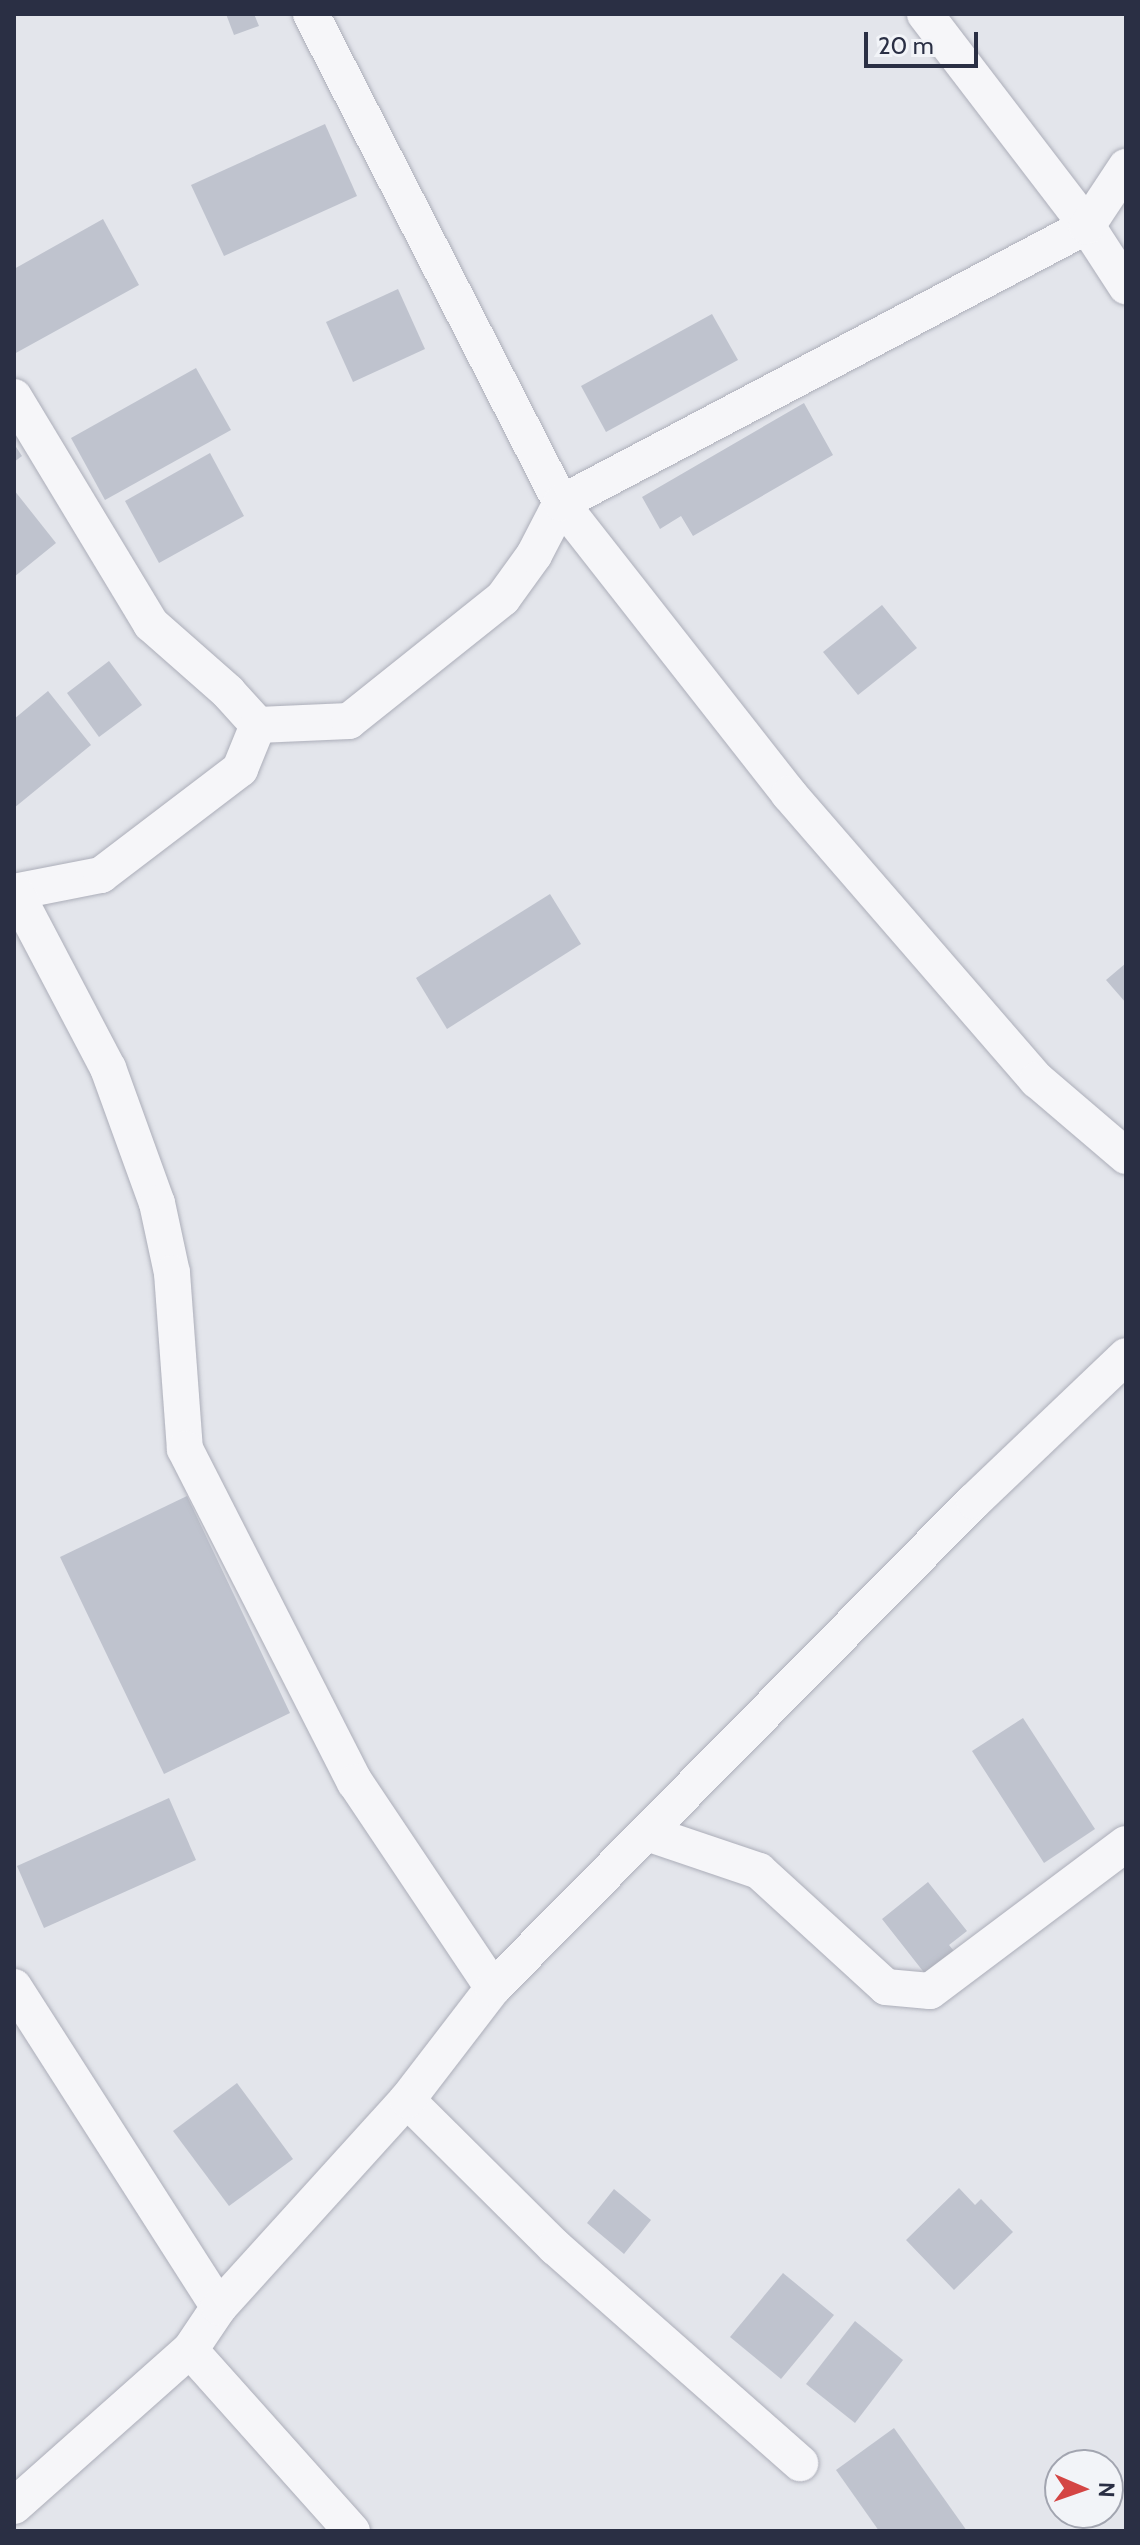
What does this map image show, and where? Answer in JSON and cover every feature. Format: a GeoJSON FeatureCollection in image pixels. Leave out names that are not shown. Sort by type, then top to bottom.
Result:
{"type":"FeatureCollection","features":[{"type":"Feature","properties":{"kind":"street"},"geometry":{"type":"LineString","coordinates":[[311,14],[561,503],[789,794],[1037,1080],[1126,1156]]}},
{"type":"Feature","properties":{"kind":"street"},"geometry":{"type":"LineString","coordinates":[[925,14],[1087,226],[1126,286]]}},
{"type":"Feature","properties":{"kind":"street"},"geometry":{"type":"LineString","coordinates":[[258,725],[349,721],[503,598],[534,555],[561,503],[1087,226],[1126,167]]}},
{"type":"Feature","properties":{"kind":"street"},"geometry":{"type":"LineString","coordinates":[[14,397],[151,624],[228,692],[258,725]]}},
{"type":"Feature","properties":{"kind":"street"},"geometry":{"type":"LineString","coordinates":[[258,725],[240,769],[101,875],[15,892],[108,1068],[157,1203],[172,1273],[185,1449],[355,1782],[493,1988]]}},
{"type":"Feature","properties":{"kind":"street"},"geometry":{"type":"LineString","coordinates":[[14,2506],[190,2350],[219,2307],[407,2100],[493,1988],[974,1501],[1126,1356]]}},
{"type":"Feature","properties":{"kind":"street"},"geometry":{"type":"LineString","coordinates":[[647,1833],[759,1871],[886,1987],[930,1991],[1126,1844]]}},
{"type":"Feature","properties":{"kind":"street"},"geometry":{"type":"LineString","coordinates":[[14,1987],[219,2307]]}},
{"type":"Feature","properties":{"kind":"street"},"geometry":{"type":"LineString","coordinates":[[407,2100],[555,2247],[800,2463]]}},
{"type":"Feature","properties":{"kind":"street"},"geometry":{"type":"LineString","coordinates":[[190,2350],[352,2531]]}},
{"type":"Feature","properties":{"kind":"building"},"geometry":{"type":"Polygon","coordinates":[[[226,14],[254,14],[259,26],[234,35],[226,14]]]}},
{"type":"Feature","properties":{"kind":"building"},"geometry":{"type":"Polygon","coordinates":[[[325,124],[357,196],[224,256],[191,185],[325,124]]]}},
{"type":"Feature","properties":{"kind":"building"},"geometry":{"type":"Polygon","coordinates":[[[103,219],[139,285],[14,354],[14,269],[103,219]]]}},
{"type":"Feature","properties":{"kind":"building"},"geometry":{"type":"Polygon","coordinates":[[[398,289],[425,349],[353,382],[326,322],[398,289]]]}},
{"type":"Feature","properties":{"kind":"building"},"geometry":{"type":"Polygon","coordinates":[[[712,314],[738,360],[606,432],[581,386],[712,314]]]}},
{"type":"Feature","properties":{"kind":"building"},"geometry":{"type":"Polygon","coordinates":[[[196,368],[231,430],[105,500],[71,438],[196,368]]]}},
{"type":"Feature","properties":{"kind":"building"},"geometry":{"type":"Polygon","coordinates":[[[804,403],[833,455],[693,536],[681,516],[660,529],[642,497],[804,403]]]}},
{"type":"Feature","properties":{"kind":"building"},"geometry":{"type":"Polygon","coordinates":[[[14,444],[22,456],[14,462],[14,444]]]}},
{"type":"Feature","properties":{"kind":"building"},"geometry":{"type":"Polygon","coordinates":[[[210,453],[244,516],[159,563],[125,501],[210,453]]]}},
{"type":"Feature","properties":{"kind":"building"},"geometry":{"type":"Polygon","coordinates":[[[14,490],[56,543],[14,577],[14,490]]]}},
{"type":"Feature","properties":{"kind":"building"},"geometry":{"type":"Polygon","coordinates":[[[882,605],[917,648],[858,695],[823,652],[882,605]]]}},
{"type":"Feature","properties":{"kind":"building"},"geometry":{"type":"Polygon","coordinates":[[[109,661],[142,705],[99,737],[67,693],[109,661]]]}},
{"type":"Feature","properties":{"kind":"building"},"geometry":{"type":"Polygon","coordinates":[[[48,691],[91,745],[14,808],[14,719],[48,691]]]}},
{"type":"Feature","properties":{"kind":"building"},"geometry":{"type":"Polygon","coordinates":[[[550,894],[581,944],[447,1029],[416,978],[550,894]]]}},
{"type":"Feature","properties":{"kind":"building"},"geometry":{"type":"Polygon","coordinates":[[[1126,963],[1126,1003],[1106,980],[1126,963]]]}},
{"type":"Feature","properties":{"kind":"building"},"geometry":{"type":"Polygon","coordinates":[[[187,1496],[290,1713],[164,1774],[60,1557],[187,1496]]]}},
{"type":"Feature","properties":{"kind":"building"},"geometry":{"type":"Polygon","coordinates":[[[1023,1718],[1095,1829],[1044,1863],[972,1751],[1023,1718]]]}},
{"type":"Feature","properties":{"kind":"building"},"geometry":{"type":"Polygon","coordinates":[[[169,1798],[196,1860],[44,1928],[17,1866],[169,1798]]]}},
{"type":"Feature","properties":{"kind":"building"},"geometry":{"type":"Polygon","coordinates":[[[928,1882],[967,1931],[949,1945],[954,1951],[926,1975],[882,1919],[928,1882]]]}},
{"type":"Feature","properties":{"kind":"building"},"geometry":{"type":"Polygon","coordinates":[[[237,2083],[293,2159],[229,2206],[173,2131],[237,2083]]]}},
{"type":"Feature","properties":{"kind":"building"},"geometry":{"type":"Polygon","coordinates":[[[959,2188],[975,2205],[981,2199],[1013,2232],[954,2290],[906,2240],[959,2188]]]}},
{"type":"Feature","properties":{"kind":"building"},"geometry":{"type":"Polygon","coordinates":[[[614,2189],[651,2220],[624,2254],[587,2223],[614,2189]]]}},
{"type":"Feature","properties":{"kind":"building"},"geometry":{"type":"Polygon","coordinates":[[[783,2273],[834,2315],[781,2379],[730,2337],[783,2273]]]}},
{"type":"Feature","properties":{"kind":"building"},"geometry":{"type":"Polygon","coordinates":[[[855,2321],[903,2360],[855,2423],[806,2384],[855,2321]]]}},
{"type":"Feature","properties":{"kind":"building"},"geometry":{"type":"Polygon","coordinates":[[[894,2428],[967,2531],[879,2531],[836,2470],[894,2428]]]}}]}
